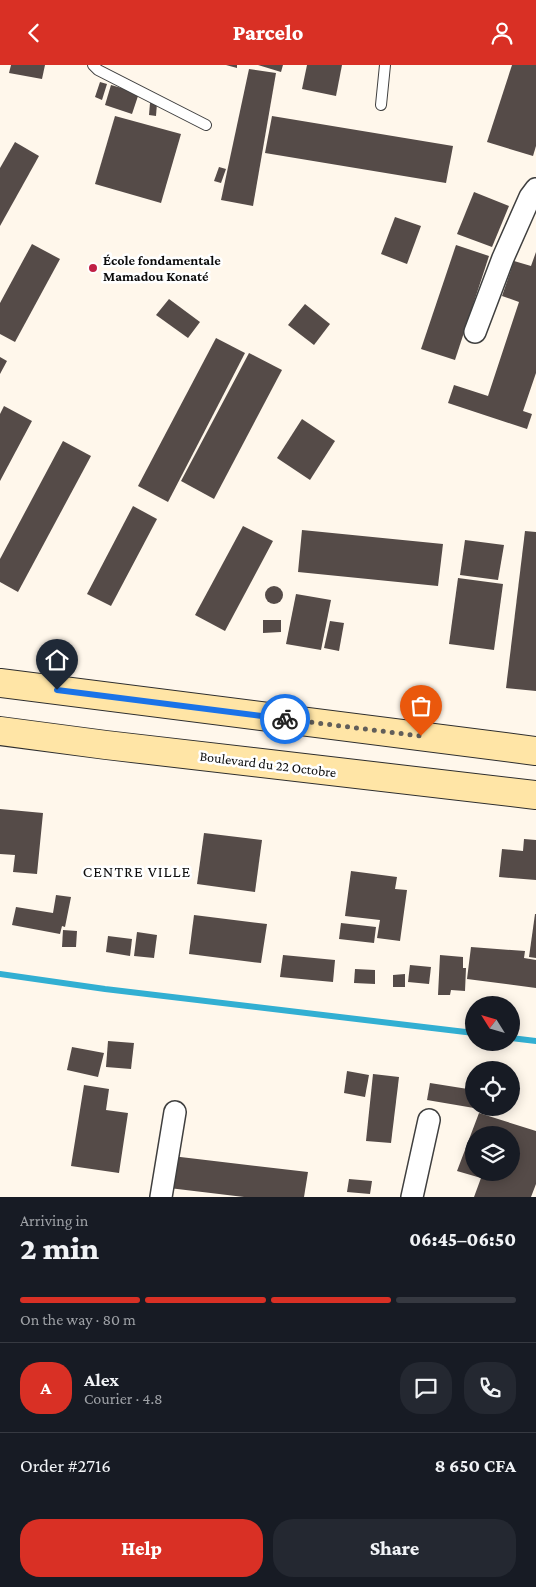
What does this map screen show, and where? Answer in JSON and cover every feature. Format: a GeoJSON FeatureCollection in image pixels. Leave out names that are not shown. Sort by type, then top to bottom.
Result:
{"type":"FeatureCollection","features":[{"type":"Feature","properties":{"kind":"main road"},"geometry":{"type":"LineString","coordinates":[[0,683],[536,751]]}},
{"type":"Feature","properties":{"kind":"main road","name":"Boulevard du 22 Octobre"},"geometry":{"type":"LineString","coordinates":[[0,731],[536,795]]}},
{"type":"Feature","properties":{"kind":"street"},"geometry":{"type":"LineString","coordinates":[[475,332],[530,197],[536,189]]}},
{"type":"Feature","properties":{"kind":"street"},"geometry":{"type":"LineString","coordinates":[[161,1197],[175,1112]]}},
{"type":"Feature","properties":{"kind":"street"},"geometry":{"type":"LineString","coordinates":[[412,1197],[429,1120]]}},
{"type":"Feature","properties":{"kind":"lane"},"geometry":{"type":"LineString","coordinates":[[93,65],[98,70],[206,125]]}},
{"type":"Feature","properties":{"kind":"lane"},"geometry":{"type":"LineString","coordinates":[[380,105],[385,65]]}},
{"type":"Feature","properties":{"kind":"building"},"geometry":{"type":"Polygon","coordinates":[[[11,65],[45,65],[42,79],[9,73],[11,65]]]}},
{"type":"Feature","properties":{"kind":"building"},"geometry":{"type":"Polygon","coordinates":[[[226,65],[237,65],[237,68],[226,65]]]}},
{"type":"Feature","properties":{"kind":"building"},"geometry":{"type":"Polygon","coordinates":[[[258,65],[283,65],[281,72],[258,65]]]}},
{"type":"Feature","properties":{"kind":"building"},"geometry":{"type":"Polygon","coordinates":[[[307,65],[342,65],[336,96],[302,89],[307,65]]]}},
{"type":"Feature","properties":{"kind":"building"},"geometry":{"type":"Polygon","coordinates":[[[512,65],[536,65],[536,146],[533,156],[487,142],[512,65]]]}},
{"type":"Feature","properties":{"kind":"building"},"geometry":{"type":"Polygon","coordinates":[[[249,69],[276,73],[253,206],[221,200],[249,69]]]}},
{"type":"Feature","properties":{"kind":"building"},"geometry":{"type":"Polygon","coordinates":[[[100,82],[107,84],[102,100],[95,97],[100,82]]]}},
{"type":"Feature","properties":{"kind":"building"},"geometry":{"type":"Polygon","coordinates":[[[111,85],[139,93],[132,114],[105,105],[111,85]]]}},
{"type":"Feature","properties":{"kind":"building"},"geometry":{"type":"Polygon","coordinates":[[[150,103],[157,103],[156,116],[149,115],[150,103]]]}},
{"type":"Feature","properties":{"kind":"building"},"geometry":{"type":"Polygon","coordinates":[[[115,116],[181,134],[161,203],[95,184],[115,116]]]}},
{"type":"Feature","properties":{"kind":"building"},"geometry":{"type":"Polygon","coordinates":[[[272,116],[453,146],[446,183],[265,153],[272,116]]]}},
{"type":"Feature","properties":{"kind":"building"},"geometry":{"type":"Polygon","coordinates":[[[15,142],[39,156],[0,226],[0,168],[15,142]]]}},
{"type":"Feature","properties":{"kind":"building"},"geometry":{"type":"Polygon","coordinates":[[[219,167],[226,169],[221,183],[214,181],[219,167]]]}},
{"type":"Feature","properties":{"kind":"building"},"geometry":{"type":"Polygon","coordinates":[[[474,192],[509,206],[492,247],[457,234],[474,192]]]}},
{"type":"Feature","properties":{"kind":"building"},"geometry":{"type":"Polygon","coordinates":[[[395,217],[421,226],[407,264],[381,254],[395,217]]]}},
{"type":"Feature","properties":{"kind":"building"},"geometry":{"type":"Polygon","coordinates":[[[32,244],[60,259],[15,342],[0,334],[0,303],[32,244]]]}},
{"type":"Feature","properties":{"kind":"building"},"geometry":{"type":"Polygon","coordinates":[[[456,245],[489,256],[455,360],[421,349],[456,245]]]}},
{"type":"Feature","properties":{"kind":"building"},"geometry":{"type":"Polygon","coordinates":[[[536,252],[536,373],[523,411],[532,414],[527,429],[448,403],[454,385],[488,396],[519,302],[502,296],[514,261],[531,266],[536,252]]]}},
{"type":"Feature","properties":{"kind":"building"},"geometry":{"type":"Polygon","coordinates":[[[169,299],[200,322],[188,338],[156,315],[169,299]]]}},
{"type":"Feature","properties":{"kind":"building"},"geometry":{"type":"Polygon","coordinates":[[[305,304],[330,324],[314,345],[288,325],[305,304]]]}},
{"type":"Feature","properties":{"kind":"building"},"geometry":{"type":"Polygon","coordinates":[[[216,338],[245,353],[168,502],[138,486],[216,338]]]}},
{"type":"Feature","properties":{"kind":"building"},"geometry":{"type":"Polygon","coordinates":[[[249,353],[282,370],[214,499],[181,481],[249,353]]]}},
{"type":"Feature","properties":{"kind":"building"},"geometry":{"type":"Polygon","coordinates":[[[0,357],[7,361],[0,374],[0,357]]]}},
{"type":"Feature","properties":{"kind":"building"},"geometry":{"type":"Polygon","coordinates":[[[4,406],[32,421],[0,481],[0,414],[4,406]]]}},
{"type":"Feature","properties":{"kind":"building"},"geometry":{"type":"Polygon","coordinates":[[[302,419],[335,441],[310,480],[277,458],[302,419]]]}},
{"type":"Feature","properties":{"kind":"building"},"geometry":{"type":"Polygon","coordinates":[[[63,441],[91,456],[18,592],[0,582],[0,559],[63,441]]]}},
{"type":"Feature","properties":{"kind":"building"},"geometry":{"type":"Polygon","coordinates":[[[133,506],[157,519],[111,606],[87,594],[133,506]]]}},
{"type":"Feature","properties":{"kind":"building"},"geometry":{"type":"Polygon","coordinates":[[[243,526],[273,541],[225,631],[195,615],[243,526]]]}},
{"type":"Feature","properties":{"kind":"building"},"geometry":{"type":"Polygon","coordinates":[[[302,530],[443,544],[438,586],[298,572],[302,530]]]}},
{"type":"Feature","properties":{"kind":"building"},"geometry":{"type":"Polygon","coordinates":[[[525,531],[536,532],[536,691],[506,688],[525,531]]]}},
{"type":"Feature","properties":{"kind":"building"},"geometry":{"type":"Polygon","coordinates":[[[465,540],[504,545],[498,580],[460,575],[465,540]]]}},
{"type":"Feature","properties":{"kind":"building"},"geometry":{"type":"Polygon","coordinates":[[[458,578],[503,584],[494,650],[449,644],[458,578]]]}},
{"type":"Feature","properties":{"kind":"building"},"geometry":{"type":"Polygon","coordinates":[[[270,586],[278,586],[283,591],[281,602],[270,604],[265,599],[265,591],[270,586]]]}},
{"type":"Feature","properties":{"kind":"building"},"geometry":{"type":"Polygon","coordinates":[[[296,594],[331,600],[321,650],[286,644],[296,594]]]}},
{"type":"Feature","properties":{"kind":"building"},"geometry":{"type":"Polygon","coordinates":[[[263,620],[281,620],[281,632],[263,633],[263,620]]]}},
{"type":"Feature","properties":{"kind":"building"},"geometry":{"type":"Polygon","coordinates":[[[330,621],[344,623],[339,651],[324,648],[330,621]]]}},
{"type":"Feature","properties":{"kind":"building"},"geometry":{"type":"Polygon","coordinates":[[[0,809],[43,813],[37,874],[13,872],[15,855],[0,854],[0,809]]]}},
{"type":"Feature","properties":{"kind":"building"},"geometry":{"type":"Polygon","coordinates":[[[204,833],[262,840],[255,892],[197,884],[204,833]]]}},
{"type":"Feature","properties":{"kind":"building"},"geometry":{"type":"Polygon","coordinates":[[[524,839],[536,840],[536,880],[499,877],[502,849],[523,851],[524,839]]]}},
{"type":"Feature","properties":{"kind":"building"},"geometry":{"type":"Polygon","coordinates":[[[351,871],[397,877],[395,889],[407,890],[400,941],[377,938],[380,920],[345,916],[351,871]]]}},
{"type":"Feature","properties":{"kind":"building"},"geometry":{"type":"Polygon","coordinates":[[[56,895],[71,897],[65,927],[62,926],[60,934],[12,925],[16,907],[53,913],[56,895]]]}},
{"type":"Feature","properties":{"kind":"building"},"geometry":{"type":"Polygon","coordinates":[[[536,914],[536,958],[529,957],[536,914]]]}},
{"type":"Feature","properties":{"kind":"building"},"geometry":{"type":"Polygon","coordinates":[[[194,915],[267,924],[261,963],[189,954],[194,915]]]}},
{"type":"Feature","properties":{"kind":"building"},"geometry":{"type":"Polygon","coordinates":[[[341,923],[376,927],[374,943],[339,939],[341,923]]]}},
{"type":"Feature","properties":{"kind":"building"},"geometry":{"type":"Polygon","coordinates":[[[63,930],[77,931],[76,947],[62,947],[63,930]]]}},
{"type":"Feature","properties":{"kind":"building"},"geometry":{"type":"Polygon","coordinates":[[[137,932],[157,935],[154,958],[134,956],[137,932]]]}},
{"type":"Feature","properties":{"kind":"building"},"geometry":{"type":"Polygon","coordinates":[[[108,936],[132,939],[130,956],[106,952],[108,936]]]}},
{"type":"Feature","properties":{"kind":"building"},"geometry":{"type":"Polygon","coordinates":[[[471,947],[525,951],[524,958],[536,960],[536,988],[467,979],[471,947]]]}},
{"type":"Feature","properties":{"kind":"building"},"geometry":{"type":"Polygon","coordinates":[[[283,955],[335,960],[333,982],[280,977],[283,955]]]}},
{"type":"Feature","properties":{"kind":"building"},"geometry":{"type":"Polygon","coordinates":[[[440,955],[463,957],[463,968],[466,968],[465,991],[451,990],[450,995],[438,995],[440,955]]]}},
{"type":"Feature","properties":{"kind":"building"},"geometry":{"type":"Polygon","coordinates":[[[410,965],[431,967],[429,984],[408,982],[410,965]]]}},
{"type":"Feature","properties":{"kind":"building"},"geometry":{"type":"Polygon","coordinates":[[[355,969],[375,970],[375,984],[354,983],[355,969]]]}},
{"type":"Feature","properties":{"kind":"building"},"geometry":{"type":"Polygon","coordinates":[[[405,974],[405,987],[393,987],[393,975],[405,974]]]}},
{"type":"Feature","properties":{"kind":"building"},"geometry":{"type":"Polygon","coordinates":[[[108,1041],[134,1043],[131,1069],[106,1067],[108,1041]]]}},
{"type":"Feature","properties":{"kind":"building"},"geometry":{"type":"Polygon","coordinates":[[[72,1047],[104,1053],[98,1077],[67,1070],[72,1047]]]}},
{"type":"Feature","properties":{"kind":"building"},"geometry":{"type":"Polygon","coordinates":[[[347,1071],[369,1075],[365,1097],[344,1093],[347,1071]]]}},
{"type":"Feature","properties":{"kind":"building"},"geometry":{"type":"Polygon","coordinates":[[[373,1074],[399,1077],[391,1143],[366,1141],[373,1074]]]}},
{"type":"Feature","properties":{"kind":"building"},"geometry":{"type":"Polygon","coordinates":[[[430,1083],[465,1089],[465,1106],[427,1100],[430,1083]]]}},
{"type":"Feature","properties":{"kind":"building"},"geometry":{"type":"Polygon","coordinates":[[[84,1085],[109,1089],[106,1110],[128,1113],[119,1173],[71,1166],[84,1085]]]}},
{"type":"Feature","properties":{"kind":"building"},"geometry":{"type":"Polygon","coordinates":[[[478,1116],[488,1116],[536,1131],[536,1184],[531,1197],[474,1197],[480,1181],[520,1181],[520,1126],[474,1126],[478,1116]]]}},
{"type":"Feature","properties":{"kind":"building"},"geometry":{"type":"Polygon","coordinates":[[[465,1150],[465,1173],[457,1171],[465,1150]]]}},
{"type":"Feature","properties":{"kind":"building"},"geometry":{"type":"Polygon","coordinates":[[[172,1156],[308,1172],[304,1197],[244,1197],[169,1188],[172,1156]]]}},
{"type":"Feature","properties":{"kind":"building"},"geometry":{"type":"Polygon","coordinates":[[[349,1179],[372,1181],[370,1194],[347,1192],[349,1179]]]}},
{"type":"Feature","properties":{"kind":"waterway"},"geometry":{"type":"LineString","coordinates":[[0,974],[105,989],[465,1032]]}},
{"type":"Feature","properties":{"kind":"waterway"},"geometry":{"type":"LineString","coordinates":[[520,1039],[536,1041]]}},
{"type":"Feature","properties":{"kind":"way so far"},"geometry":{"type":"LineString","coordinates":[[285,719],[421,736]]}},
{"type":"Feature","properties":{"kind":"place","name":"École fondamentale Mamadou Konaté"},"geometry":{"type":"Point","coordinates":[93,268]}},
{"type":"Feature","properties":{"kind":"district","name":"CENTRE VILLE"},"geometry":{"type":"Point","coordinates":[137,871]}},
{"type":"Feature","properties":{"kind":"route"},"geometry":{"type":"LineString","coordinates":[[57,690],[285,719]]}}]}
